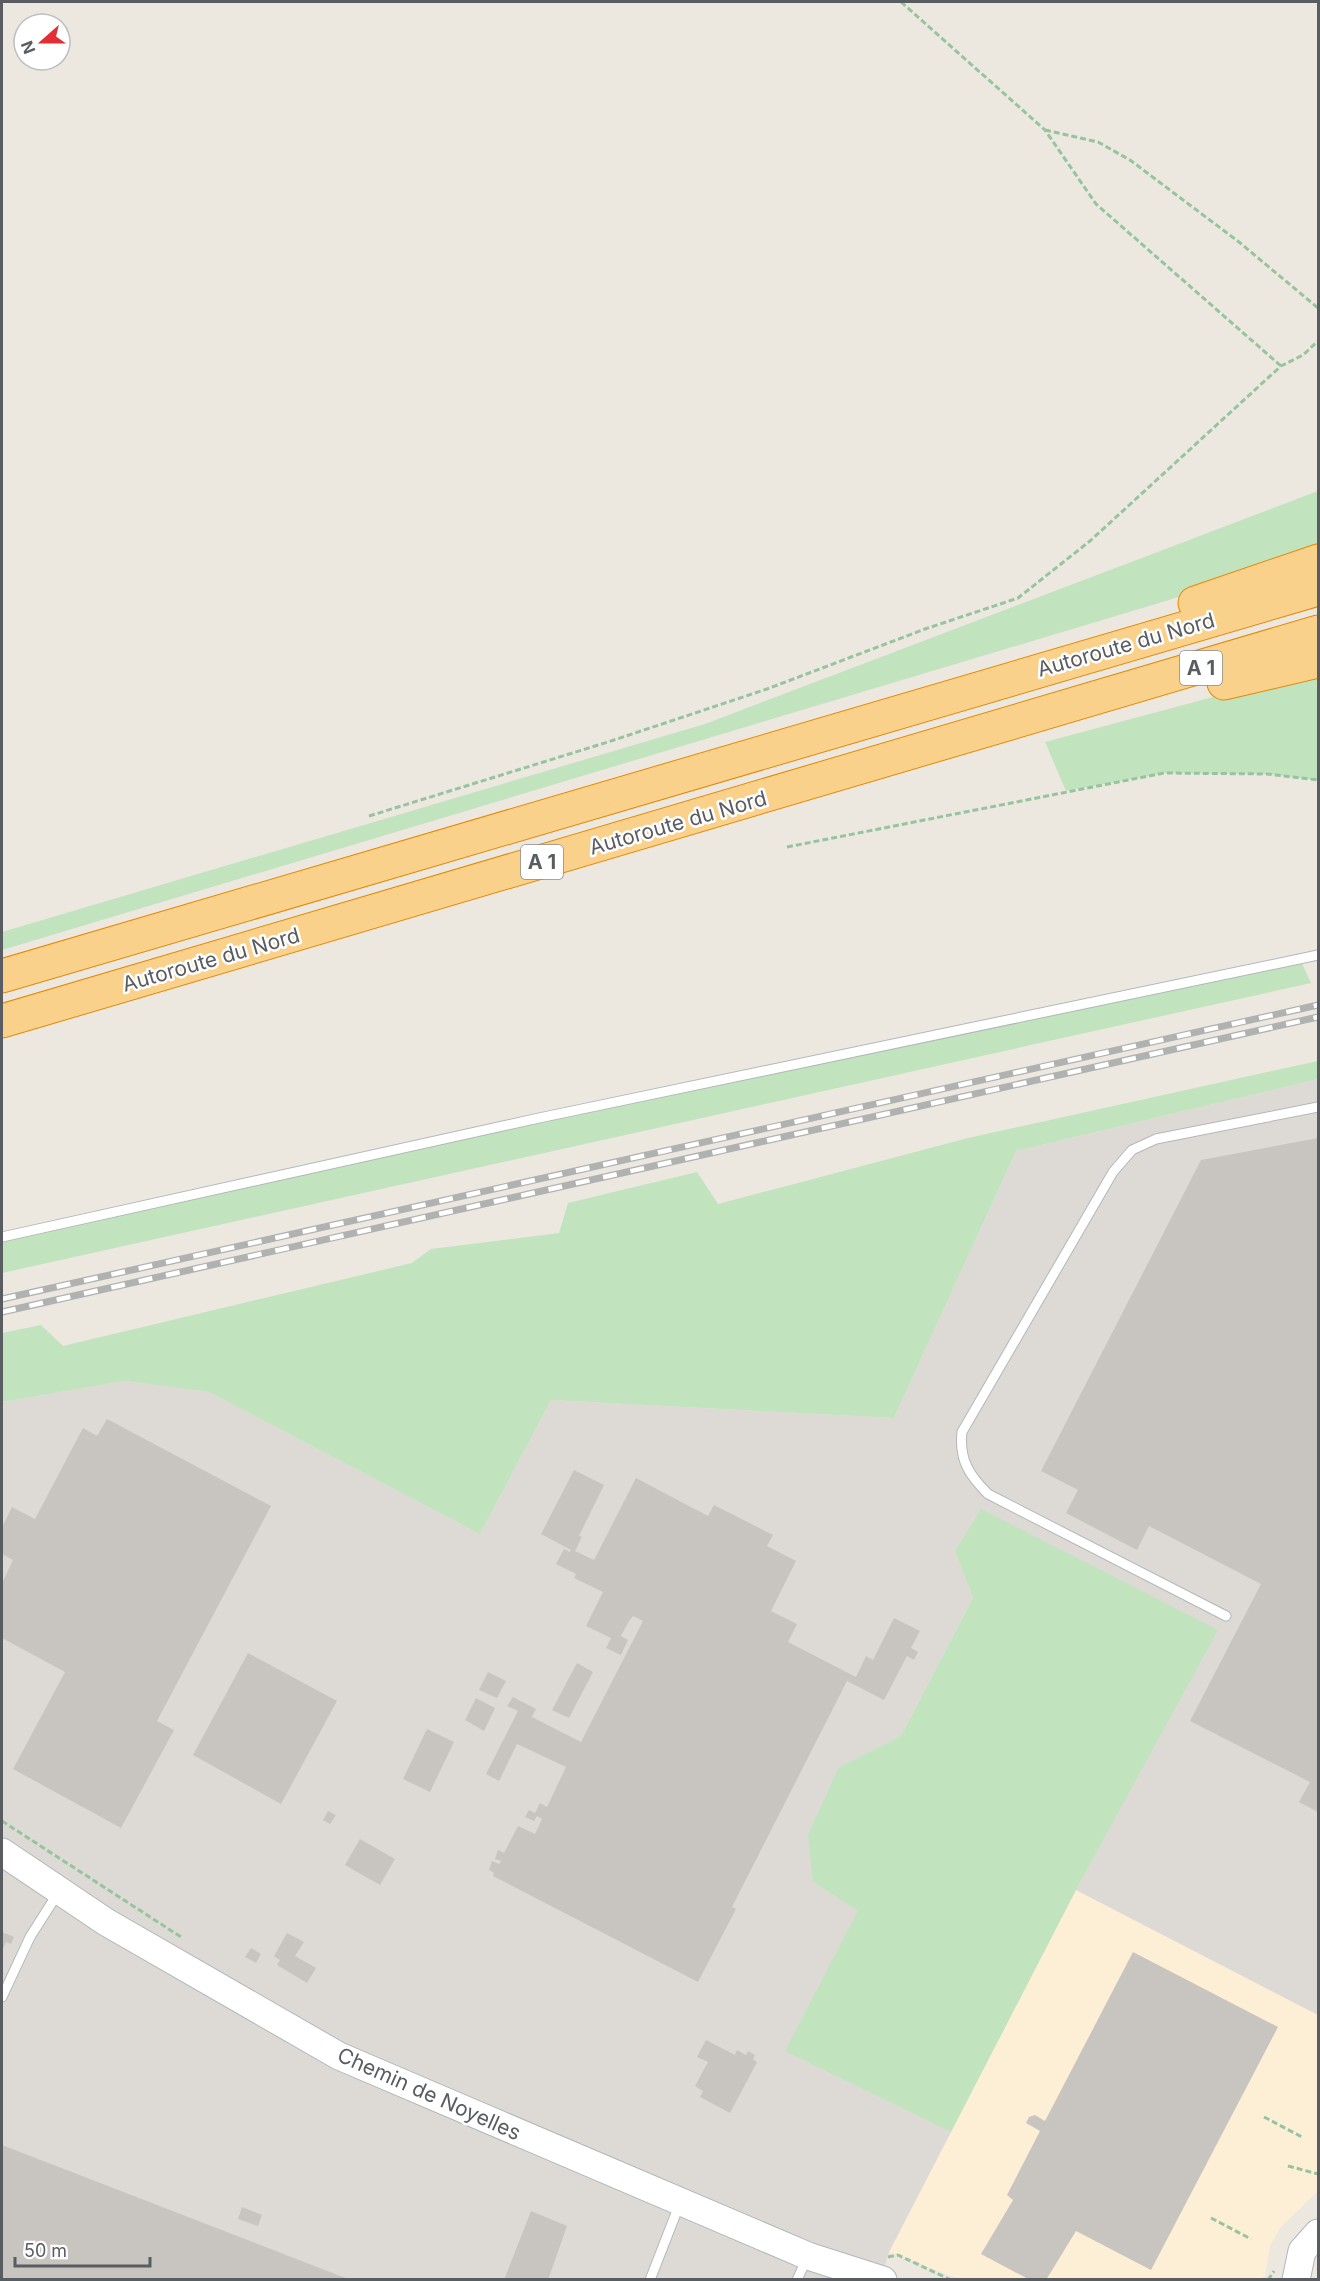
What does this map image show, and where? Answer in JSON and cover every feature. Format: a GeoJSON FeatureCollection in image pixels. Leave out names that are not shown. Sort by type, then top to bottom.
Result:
{"type":"FeatureCollection","features":[{"type":"Feature","properties":{"kind":"highway"},"geometry":{"type":"LineString","coordinates":[[1113,649],[1174,610],[1318,561]]}},
{"type":"Feature","properties":{"kind":"highway","name":"Autoroute du Nord"},"geometry":{"type":"LineString","coordinates":[[2,976],[1318,589]]}},
{"type":"Feature","properties":{"kind":"highway","name":"Autoroute du Nord"},"geometry":{"type":"LineString","coordinates":[[2,1021],[1318,632]]}},
{"type":"Feature","properties":{"kind":"highway"},"geometry":{"type":"LineString","coordinates":[[1083,703],[1165,699],[1318,661]]}},
{"type":"Feature","properties":{"kind":"street","name":"Chemin de Noyelles"},"geometry":{"type":"LineString","coordinates":[[2,1852],[115,1927],[339,2056],[680,2203],[802,2268],[880,2270]]}},
{"type":"Feature","properties":{"kind":"street"},"geometry":{"type":"LineString","coordinates":[[1293,2277],[1302,2251],[1318,2233]]}},
{"type":"Feature","properties":{"kind":"lane"},"geometry":{"type":"LineString","coordinates":[[2,1237],[539,1118],[1318,955]]}},
{"type":"Feature","properties":{"kind":"lane"},"geometry":{"type":"LineString","coordinates":[[1226,1616],[988,1494],[973,1479],[964,1464],[960,1450],[962,1432],[1113,1172],[1132,1150],[1156,1138],[1318,1107]]}},
{"type":"Feature","properties":{"kind":"lane"},"geometry":{"type":"LineString","coordinates":[[2,1997],[30,1937],[59,1891]]}},
{"type":"Feature","properties":{"kind":"lane"},"geometry":{"type":"LineString","coordinates":[[650,2280],[680,2203]]}},
{"type":"Feature","properties":{"kind":"path"},"geometry":{"type":"LineString","coordinates":[[901,2],[1045,130],[1096,204],[1281,366]]}},
{"type":"Feature","properties":{"kind":"path"},"geometry":{"type":"LineString","coordinates":[[1045,130],[1098,142],[1130,160],[1257,256],[1318,308]]}},
{"type":"Feature","properties":{"kind":"path"},"geometry":{"type":"LineString","coordinates":[[369,816],[620,739],[767,689],[1018,598],[1089,541],[1281,366],[1303,355],[1318,341]]}},
{"type":"Feature","properties":{"kind":"path"},"geometry":{"type":"LineString","coordinates":[[787,847],[1164,773],[1267,774],[1318,780]]}},
{"type":"Feature","properties":{"kind":"path"},"geometry":{"type":"LineString","coordinates":[[2,1821],[183,1938]]}},
{"type":"Feature","properties":{"kind":"path"},"geometry":{"type":"LineString","coordinates":[[1264,2117],[1302,2137]]}},
{"type":"Feature","properties":{"kind":"path"},"geometry":{"type":"LineString","coordinates":[[1288,2166],[1318,2174]]}},
{"type":"Feature","properties":{"kind":"path"},"geometry":{"type":"LineString","coordinates":[[1211,2218],[1251,2239]]}},
{"type":"Feature","properties":{"kind":"path"},"geometry":{"type":"LineString","coordinates":[[880,2270],[898,2255],[951,2280]]}},
{"type":"Feature","properties":{"kind":"shaded area"},"geometry":{"type":"Polygon","coordinates":[[[1318,1079],[1318,2015],[1076,1890],[1217,1630],[955,1551],[973,1598],[901,1736],[839,1767],[813,1882],[859,1911],[786,2051],[951,2132],[889,2252],[881,2279],[2,2280],[2,1402],[125,1381],[209,1392],[480,1534],[551,1400],[894,1418],[1016,1151],[1318,1079]]]}},
{"type":"Feature","properties":{"kind":"shaded area"},"geometry":{"type":"Polygon","coordinates":[[[1076,1890],[1318,2015],[1318,2191],[1280,2228],[1270,2246],[1265,2276],[1261,2279],[959,2279],[889,2252],[1076,1890]]]}},
{"type":"Feature","properties":{"kind":"green space"},"geometry":{"type":"Polygon","coordinates":[[[1318,491],[1318,550],[1169,600],[2,950],[2,932],[705,724],[1318,491]]]}},
{"type":"Feature","properties":{"kind":"green space"},"geometry":{"type":"Polygon","coordinates":[[[1318,669],[1318,780],[1267,774],[1164,773],[1066,791],[1045,742],[1318,669]]]}},
{"type":"Feature","properties":{"kind":"green space"},"geometry":{"type":"Polygon","coordinates":[[[1300,959],[1311,983],[2,1273],[2,1239],[539,1118],[1300,959]]]}},
{"type":"Feature","properties":{"kind":"green space"},"geometry":{"type":"Polygon","coordinates":[[[1318,1061],[1318,1079],[1016,1151],[894,1418],[551,1400],[480,1534],[209,1392],[125,1381],[2,1402],[2,1333],[41,1325],[63,1346],[412,1263],[431,1249],[559,1233],[568,1203],[697,1172],[718,1204],[968,1138],[1318,1061]]]}},
{"type":"Feature","properties":{"kind":"green space"},"geometry":{"type":"Polygon","coordinates":[[[981,1509],[1218,1630],[1076,1890],[951,2132],[785,2051],[858,1911],[813,1882],[808,1835],[839,1767],[901,1736],[973,1598],[955,1551],[981,1509]]]}},
{"type":"Feature","properties":{"kind":"building"},"geometry":{"type":"Polygon","coordinates":[[[1318,1138],[1318,1812],[1299,1802],[1310,1782],[1190,1721],[1261,1584],[1149,1526],[1137,1550],[1066,1513],[1078,1490],[1041,1471],[1201,1160],[1318,1138]]]}},
{"type":"Feature","properties":{"kind":"building"},"geometry":{"type":"Polygon","coordinates":[[[107,1419],[271,1506],[157,1721],[174,1730],[121,1828],[13,1769],[65,1672],[2,1638],[2,1583],[13,1560],[2,1554],[2,1527],[12,1507],[35,1519],[83,1428],[97,1436],[107,1419]]]}},
{"type":"Feature","properties":{"kind":"building"},"geometry":{"type":"Polygon","coordinates":[[[574,1470],[604,1485],[579,1536],[582,1537],[575,1551],[594,1560],[636,1478],[708,1516],[714,1505],[773,1535],[767,1546],[796,1561],[771,1611],[797,1624],[788,1642],[856,1677],[866,1656],[873,1660],[894,1618],[920,1631],[911,1648],[918,1652],[914,1660],[907,1656],[884,1700],[847,1681],[732,1907],[736,1909],[698,1982],[493,1876],[494,1873],[489,1870],[492,1861],[499,1864],[501,1861],[495,1859],[498,1850],[504,1853],[518,1826],[535,1834],[542,1819],[537,1816],[534,1821],[525,1817],[529,1810],[535,1813],[540,1803],[547,1807],[566,1767],[517,1744],[499,1781],[486,1774],[518,1711],[507,1706],[513,1697],[536,1709],[532,1717],[581,1742],[643,1621],[633,1616],[629,1621],[621,1636],[628,1640],[621,1655],[606,1648],[611,1638],[586,1626],[603,1592],[574,1578],[576,1574],[556,1564],[564,1549],[570,1552],[571,1550],[541,1534],[574,1470]]]}},
{"type":"Feature","properties":{"kind":"building"},"geometry":{"type":"Polygon","coordinates":[[[248,1653],[337,1701],[281,1804],[193,1755],[248,1653]]]}},
{"type":"Feature","properties":{"kind":"building"},"geometry":{"type":"Polygon","coordinates":[[[577,1663],[593,1672],[569,1718],[552,1710],[577,1663]]]}},
{"type":"Feature","properties":{"kind":"building"},"geometry":{"type":"Polygon","coordinates":[[[488,1672],[506,1681],[497,1698],[479,1690],[488,1672]]]}},
{"type":"Feature","properties":{"kind":"building"},"geometry":{"type":"Polygon","coordinates":[[[476,1698],[495,1708],[484,1731],[465,1720],[476,1698]]]}},
{"type":"Feature","properties":{"kind":"building"},"geometry":{"type":"Polygon","coordinates":[[[427,1729],[454,1742],[430,1792],[403,1779],[427,1729]]]}},
{"type":"Feature","properties":{"kind":"building"},"geometry":{"type":"Polygon","coordinates":[[[328,1811],[336,1815],[330,1824],[323,1820],[328,1811]]]}},
{"type":"Feature","properties":{"kind":"building"},"geometry":{"type":"Polygon","coordinates":[[[360,1839],[395,1859],[380,1885],[345,1865],[360,1839]]]}},
{"type":"Feature","properties":{"kind":"building"},"geometry":{"type":"Polygon","coordinates":[[[2,1932],[14,1937],[11,1944],[6,1942],[2,1951],[2,1932]]]}},
{"type":"Feature","properties":{"kind":"building"},"geometry":{"type":"Polygon","coordinates":[[[287,1933],[304,1942],[295,1956],[316,1968],[307,1983],[277,1965],[280,1960],[274,1956],[287,1933]]]}},
{"type":"Feature","properties":{"kind":"building"},"geometry":{"type":"Polygon","coordinates":[[[251,1948],[261,1954],[256,1963],[245,1957],[251,1948]]]}},
{"type":"Feature","properties":{"kind":"building"},"geometry":{"type":"Polygon","coordinates":[[[1133,1952],[1278,2027],[1151,2270],[1076,2231],[1046,2280],[1030,2280],[981,2254],[1013,2200],[1007,2195],[1040,2131],[1026,2123],[1029,2117],[1035,2115],[1045,2121],[1133,1952]]]}},
{"type":"Feature","properties":{"kind":"building"},"geometry":{"type":"Polygon","coordinates":[[[706,2040],[735,2055],[737,2050],[746,2055],[748,2051],[755,2055],[753,2059],[757,2062],[730,2113],[700,2097],[703,2091],[695,2086],[708,2062],[697,2057],[706,2040]]]}},
{"type":"Feature","properties":{"kind":"building"},"geometry":{"type":"Polygon","coordinates":[[[2,2145],[348,2279],[348,2280],[2,2280],[2,2145]]]}},
{"type":"Feature","properties":{"kind":"building"},"geometry":{"type":"Polygon","coordinates":[[[242,2207],[262,2215],[258,2226],[238,2219],[242,2207]]]}},
{"type":"Feature","properties":{"kind":"building"},"geometry":{"type":"Polygon","coordinates":[[[531,2211],[567,2226],[548,2280],[504,2280],[531,2211]]]}},
{"type":"Feature","properties":{"kind":"railway"},"geometry":{"type":"LineString","coordinates":[[2,1299],[1318,1005]]}},
{"type":"Feature","properties":{"kind":"railway"},"geometry":{"type":"LineString","coordinates":[[2,1312],[1318,1017]]}}]}
